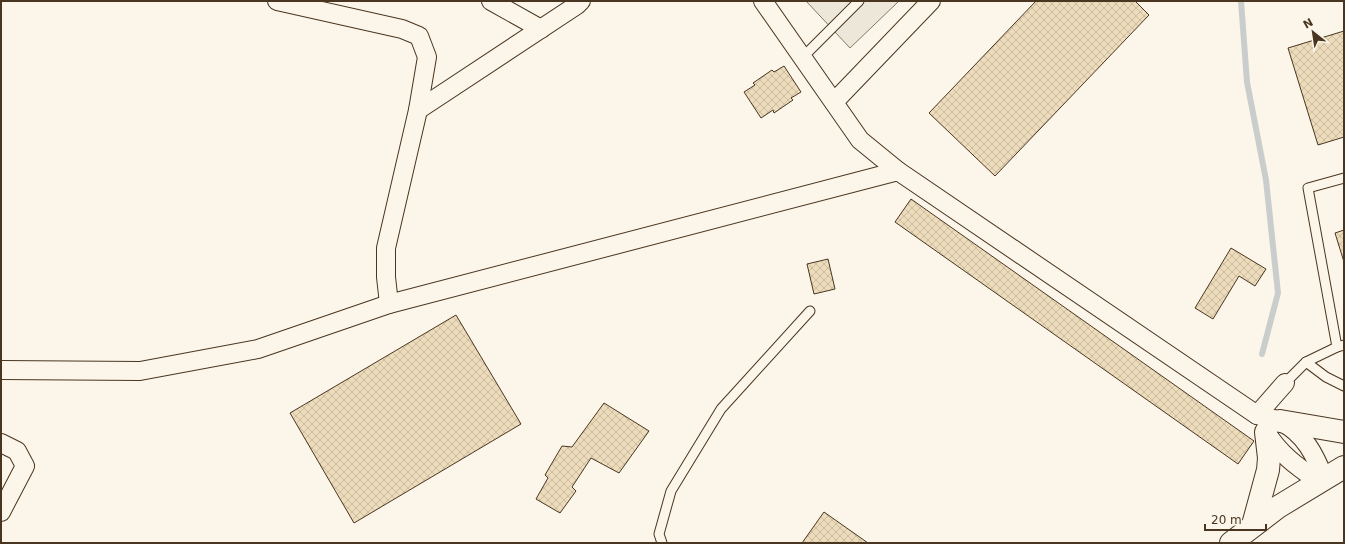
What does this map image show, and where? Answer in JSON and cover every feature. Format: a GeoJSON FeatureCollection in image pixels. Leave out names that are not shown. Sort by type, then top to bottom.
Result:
{"type":"FeatureCollection","features":[{"type":"Feature","properties":{"kind":"main road"},"geometry":{"type":"LineString","coordinates":[[1253,525],[1268,470],[1269,458],[1267,423],[1344,432]]}},
{"type":"Feature","properties":{"kind":"main road"},"geometry":{"type":"LineString","coordinates":[[1231,543],[1278,507],[1321,479],[1344,467]]}},
{"type":"Feature","properties":{"kind":"street"},"geometry":{"type":"LineString","coordinates":[[277,1],[402,29],[419,36],[426,56],[418,110],[386,248],[386,277],[389,304]]}},
{"type":"Feature","properties":{"kind":"street"},"geometry":{"type":"LineString","coordinates":[[491,1],[541,29]]}},
{"type":"Feature","properties":{"kind":"street"},"geometry":{"type":"LineString","coordinates":[[418,110],[581,1]]}},
{"type":"Feature","properties":{"kind":"street"},"geometry":{"type":"LineString","coordinates":[[834,102],[931,1]]}},
{"type":"Feature","properties":{"kind":"street"},"geometry":{"type":"LineString","coordinates":[[768,3],[860,140],[898,171],[1267,423],[1292,428],[1302,436],[1317,461],[1321,479]]}},
{"type":"Feature","properties":{"kind":"street"},"geometry":{"type":"LineString","coordinates":[[1,370],[140,371],[258,349],[389,304],[898,171]]}},
{"type":"Feature","properties":{"kind":"street"},"geometry":{"type":"LineString","coordinates":[[1285,383],[1267,423],[1280,452],[1288,460],[1321,479]]}},
{"type":"Feature","properties":{"kind":"street"},"geometry":{"type":"LineString","coordinates":[[1,443],[17,451],[25,466],[1,512]]}},
{"type":"Feature","properties":{"kind":"lane"},"geometry":{"type":"LineString","coordinates":[[803,57],[859,1]]}},
{"type":"Feature","properties":{"kind":"lane"},"geometry":{"type":"LineString","coordinates":[[1285,383],[1306,362],[1340,346],[1308,188],[1344,178]]}},
{"type":"Feature","properties":{"kind":"lane"},"geometry":{"type":"LineString","coordinates":[[662,543],[659,534],[671,490],[721,409],[810,311]]}},
{"type":"Feature","properties":{"kind":"lane"},"geometry":{"type":"LineString","coordinates":[[1306,362],[1326,377],[1344,386]]}},
{"type":"Feature","properties":{"kind":"shaded area"},"geometry":{"type":"Polygon","coordinates":[[[806,1],[899,1],[850,48],[806,1]]]}},
{"type":"Feature","properties":{"kind":"building"},"geometry":{"type":"Polygon","coordinates":[[[1036,1],[1135,1],[1149,15],[995,176],[929,113],[1036,1]]]}},
{"type":"Feature","properties":{"kind":"building"},"geometry":{"type":"Polygon","coordinates":[[[1344,31],[1344,137],[1318,145],[1288,48],[1344,31]]]}},
{"type":"Feature","properties":{"kind":"building"},"geometry":{"type":"Polygon","coordinates":[[[784,66],[801,92],[791,98],[793,100],[774,113],[773,110],[761,118],[744,92],[755,85],[753,83],[772,70],[774,72],[784,66]]]}},
{"type":"Feature","properties":{"kind":"building"},"geometry":{"type":"Polygon","coordinates":[[[911,199],[1254,441],[1238,464],[895,222],[911,199]]]}},
{"type":"Feature","properties":{"kind":"building"},"geometry":{"type":"Polygon","coordinates":[[[1344,230],[1344,262],[1335,233],[1344,230]]]}},
{"type":"Feature","properties":{"kind":"building"},"geometry":{"type":"Polygon","coordinates":[[[1231,248],[1266,269],[1255,286],[1239,276],[1213,319],[1195,308],[1231,248]]]}},
{"type":"Feature","properties":{"kind":"building"},"geometry":{"type":"Polygon","coordinates":[[[828,259],[835,289],[814,294],[807,264],[828,259]]]}},
{"type":"Feature","properties":{"kind":"building"},"geometry":{"type":"Polygon","coordinates":[[[456,315],[521,424],[354,523],[290,413],[456,315]]]}},
{"type":"Feature","properties":{"kind":"building"},"geometry":{"type":"Polygon","coordinates":[[[604,403],[649,431],[619,473],[591,458],[572,487],[576,491],[560,513],[536,499],[548,478],[545,475],[562,446],[572,447],[604,403]]]}},
{"type":"Feature","properties":{"kind":"building"},"geometry":{"type":"Polygon","coordinates":[[[824,512],[868,543],[802,543],[824,512]]]}},
{"type":"Feature","properties":{"kind":"waterway"},"geometry":{"type":"LineString","coordinates":[[1241,1],[1247,82],[1266,180],[1278,293],[1262,354]]}}]}
